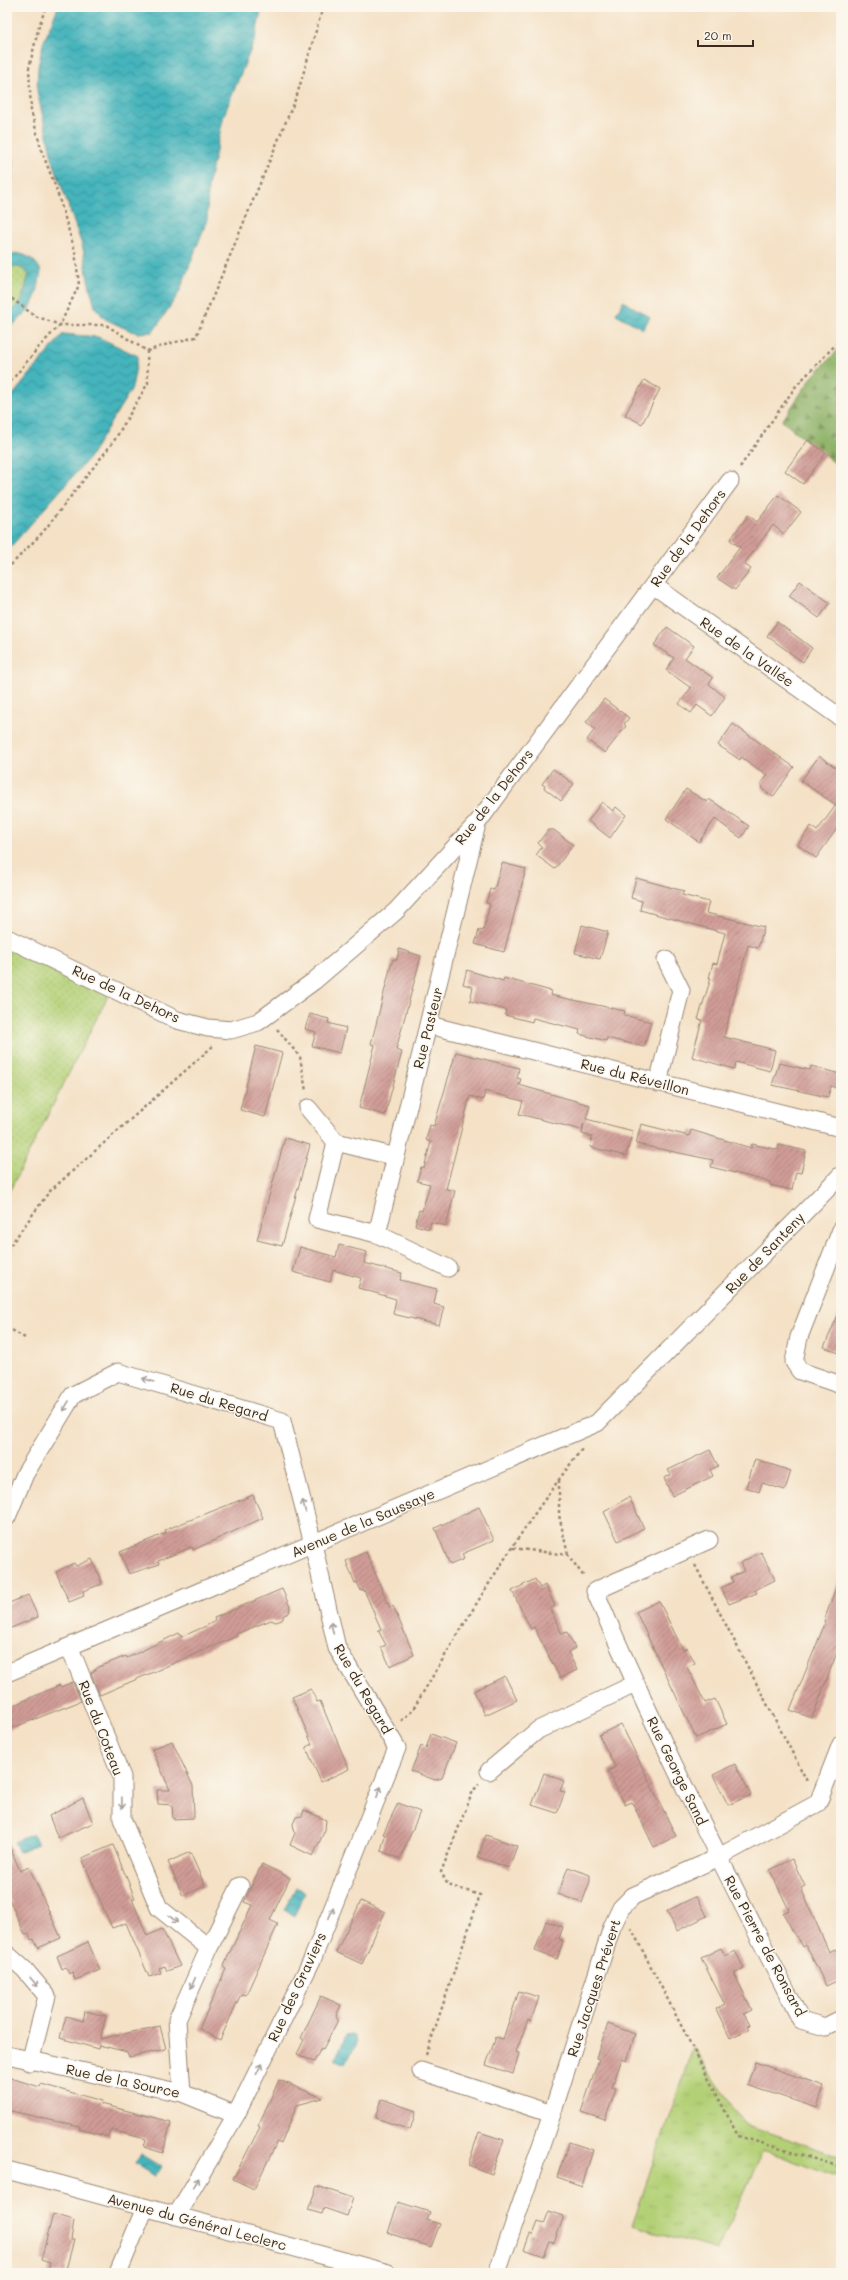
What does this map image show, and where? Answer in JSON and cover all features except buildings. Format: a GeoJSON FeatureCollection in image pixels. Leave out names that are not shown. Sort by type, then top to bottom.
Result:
{"type":"FeatureCollection","features":[{"type":"Feature","properties":{"kind":"street","name":"Rue de la Dehors"},"geometry":{"type":"LineString","coordinates":[[7,938],[177,1020],[208,1028],[231,1030],[258,1022],[314,981],[396,911],[478,822],[730,481]]}},
{"type":"Feature","properties":{"kind":"street","name":"Rue de la Vallée"},"geometry":{"type":"LineString","coordinates":[[653,585],[841,718]]}},
{"type":"Feature","properties":{"kind":"street","name":"Rue Pasteur"},"geometry":{"type":"LineString","coordinates":[[377,1234],[478,822]]}},
{"type":"Feature","properties":{"kind":"street"},"geometry":{"type":"LineString","coordinates":[[658,1083],[681,990],[666,960]]}},
{"type":"Feature","properties":{"kind":"street","name":"Rue du Réveillon"},"geometry":{"type":"LineString","coordinates":[[429,1025],[841,1128]]}},
{"type":"Feature","properties":{"kind":"street"},"geometry":{"type":"LineString","coordinates":[[308,1108],[336,1142],[396,1157]]}},
{"type":"Feature","properties":{"kind":"street"},"geometry":{"type":"LineString","coordinates":[[336,1142],[317,1219],[377,1234],[448,1268]]}},
{"type":"Feature","properties":{"kind":"street","name":"Rue de Santeny"},"geometry":{"type":"LineString","coordinates":[[689,1331],[841,1175]]}},
{"type":"Feature","properties":{"kind":"street"},"geometry":{"type":"LineString","coordinates":[[841,1230],[799,1336],[794,1362],[800,1371],[841,1385]]}},
{"type":"Feature","properties":{"kind":"street","name":"Avenue de la Saussaye"},"geometry":{"type":"LineString","coordinates":[[7,1673],[70,1648],[597,1423],[689,1331]]}},
{"type":"Feature","properties":{"kind":"street","name":"Rue du Regard"},"geometry":{"type":"LineString","coordinates":[[7,1517],[25,1474],[73,1395],[118,1372],[282,1421],[314,1544],[337,1648],[397,1748]]}},
{"type":"Feature","properties":{"kind":"street"},"geometry":{"type":"LineString","coordinates":[[595,1591],[709,1540]]}},
{"type":"Feature","properties":{"kind":"street","name":"Rue George Sand"},"geometry":{"type":"LineString","coordinates":[[595,1591],[634,1684],[719,1858]]}},
{"type":"Feature","properties":{"kind":"street","name":"Rue du Coteau"},"geometry":{"type":"LineString","coordinates":[[70,1648],[122,1777],[122,1819],[159,1908],[209,1948]]}},
{"type":"Feature","properties":{"kind":"street"},"geometry":{"type":"LineString","coordinates":[[489,1771],[538,1730],[634,1684]]}},
{"type":"Feature","properties":{"kind":"street"},"geometry":{"type":"LineString","coordinates":[[818,1803],[841,1744]]}},
{"type":"Feature","properties":{"kind":"street","name":"Rue des Graviers"},"geometry":{"type":"LineString","coordinates":[[176,2216],[236,2115],[312,1960],[397,1748]]}},
{"type":"Feature","properties":{"kind":"street","name":"Rue Jacques Prévert"},"geometry":{"type":"LineString","coordinates":[[497,2273],[552,2114],[612,1927],[621,1908],[633,1896],[719,1858],[818,1803]]}},
{"type":"Feature","properties":{"kind":"street","name":"Rue Pierre de Ronsard"},"geometry":{"type":"LineString","coordinates":[[719,1858],[801,2020],[825,2027],[841,2019]]}},
{"type":"Feature","properties":{"kind":"street"},"geometry":{"type":"LineString","coordinates":[[182,2093],[177,2020],[209,1948],[240,1886]]}},
{"type":"Feature","properties":{"kind":"street"},"geometry":{"type":"LineString","coordinates":[[7,1954],[25,1970],[47,1996],[30,2062]]}},
{"type":"Feature","properties":{"kind":"street","name":"Rue de la Source"},"geometry":{"type":"LineString","coordinates":[[7,2056],[182,2093],[236,2115]]}},
{"type":"Feature","properties":{"kind":"street"},"geometry":{"type":"LineString","coordinates":[[420,2071],[552,2114]]}},
{"type":"Feature","properties":{"kind":"street","name":"Avenue du Général Leclerc"},"geometry":{"type":"LineString","coordinates":[[7,2170],[388,2273]]}},
{"type":"Feature","properties":{"kind":"street"},"geometry":{"type":"LineString","coordinates":[[118,2273],[145,2208]]}},
{"type":"Feature","properties":{"kind":"path"},"geometry":{"type":"LineString","coordinates":[[7,386],[38,348],[60,325],[79,285],[75,251],[56,188],[42,152],[31,111],[29,68],[39,26],[46,7]]}},
{"type":"Feature","properties":{"kind":"path"},"geometry":{"type":"LineString","coordinates":[[147,352],[168,344],[196,337],[297,95],[323,7]]}},
{"type":"Feature","properties":{"kind":"path"},"geometry":{"type":"LineString","coordinates":[[7,294],[35,316],[60,325],[106,326],[147,352]]}},
{"type":"Feature","properties":{"kind":"path","name":"Rue de la Dehors"},"geometry":{"type":"LineString","coordinates":[[730,481],[796,386],[841,339]]}},
{"type":"Feature","properties":{"kind":"path"},"geometry":{"type":"LineString","coordinates":[[7,568],[43,532],[114,441],[148,383],[147,352]]}},
{"type":"Feature","properties":{"kind":"path"},"geometry":{"type":"LineString","coordinates":[[266,1016],[300,1057],[308,1108]]}},
{"type":"Feature","properties":{"kind":"path"},"geometry":{"type":"LineString","coordinates":[[7,1250],[49,1192],[231,1030]]}},
{"type":"Feature","properties":{"kind":"path"},"geometry":{"type":"LineString","coordinates":[[7,1327],[25,1338]]}},
{"type":"Feature","properties":{"kind":"path"},"geometry":{"type":"LineString","coordinates":[[388,1732],[412,1711],[468,1617],[559,1479],[586,1444],[597,1423]]}},
{"type":"Feature","properties":{"kind":"path"},"geometry":{"type":"LineString","coordinates":[[559,1479],[559,1515],[568,1555],[595,1591]]}},
{"type":"Feature","properties":{"kind":"path"},"geometry":{"type":"LineString","coordinates":[[513,1548],[568,1555]]}},
{"type":"Feature","properties":{"kind":"path"},"geometry":{"type":"LineString","coordinates":[[687,1550],[818,1803]]}},
{"type":"Feature","properties":{"kind":"path"},"geometry":{"type":"LineString","coordinates":[[420,2071],[480,1895],[448,1885],[441,1872],[473,1792],[489,1771]]}},
{"type":"Feature","properties":{"kind":"path"},"geometry":{"type":"LineString","coordinates":[[621,1908],[738,2136],[841,2167]]}},
{"type":"Feature","properties":{"kind":"green space"},"geometry":{"type":"Polygon","coordinates":[[[7,265],[22,268],[29,274],[22,300],[7,315],[7,265]]]}},
{"type":"Feature","properties":{"kind":"green space"},"geometry":{"type":"Polygon","coordinates":[[[841,347],[841,468],[782,421],[812,377],[841,347]]]}},
{"type":"Feature","properties":{"kind":"green space"},"geometry":{"type":"Polygon","coordinates":[[[7,946],[113,986],[7,1196],[7,946]]]}},
{"type":"Feature","properties":{"kind":"green space"},"geometry":{"type":"Polygon","coordinates":[[[693,2047],[744,2124],[841,2157],[841,2179],[764,2150],[717,2250],[632,2225],[693,2047]]]}},
{"type":"Feature","properties":{"kind":"water"},"geometry":{"type":"Polygon","coordinates":[[[58,7],[262,7],[255,39],[224,115],[208,186],[207,220],[179,293],[153,332],[137,333],[122,327],[105,319],[95,307],[88,280],[83,248],[53,162],[37,91],[38,67],[43,44],[58,7]]]}},
{"type":"Feature","properties":{"kind":"water"},"geometry":{"type":"Polygon","coordinates":[[[7,148],[12,159],[13,172],[11,186],[7,197],[7,148]]]}},
{"type":"Feature","properties":{"kind":"water"},"geometry":{"type":"Polygon","coordinates":[[[13,253],[27,256],[35,262],[41,271],[38,290],[28,311],[7,329],[7,315],[22,300],[29,274],[22,268],[7,265],[7,254],[13,253]]]}},
{"type":"Feature","properties":{"kind":"water"},"geometry":{"type":"Polygon","coordinates":[[[623,301],[650,317],[643,329],[616,314],[623,301]]]}},
{"type":"Feature","properties":{"kind":"water"},"geometry":{"type":"Polygon","coordinates":[[[63,334],[98,337],[138,356],[132,388],[89,458],[7,551],[7,402],[63,334]]]}},
{"type":"Feature","properties":{"kind":"water"},"geometry":{"type":"Polygon","coordinates":[[[33,1834],[38,1844],[19,1852],[14,1842],[33,1834]]]}},
{"type":"Feature","properties":{"kind":"water"},"geometry":{"type":"Polygon","coordinates":[[[296,1887],[305,1893],[294,1916],[284,1910],[296,1887]]]}},
{"type":"Feature","properties":{"kind":"water"},"geometry":{"type":"Polygon","coordinates":[[[346,2036],[355,2036],[357,2041],[346,2064],[335,2059],[346,2036]]]}},
{"type":"Feature","properties":{"kind":"water"},"geometry":{"type":"Polygon","coordinates":[[[141,2154],[161,2166],[154,2176],[135,2164],[141,2154]]]}}]}
